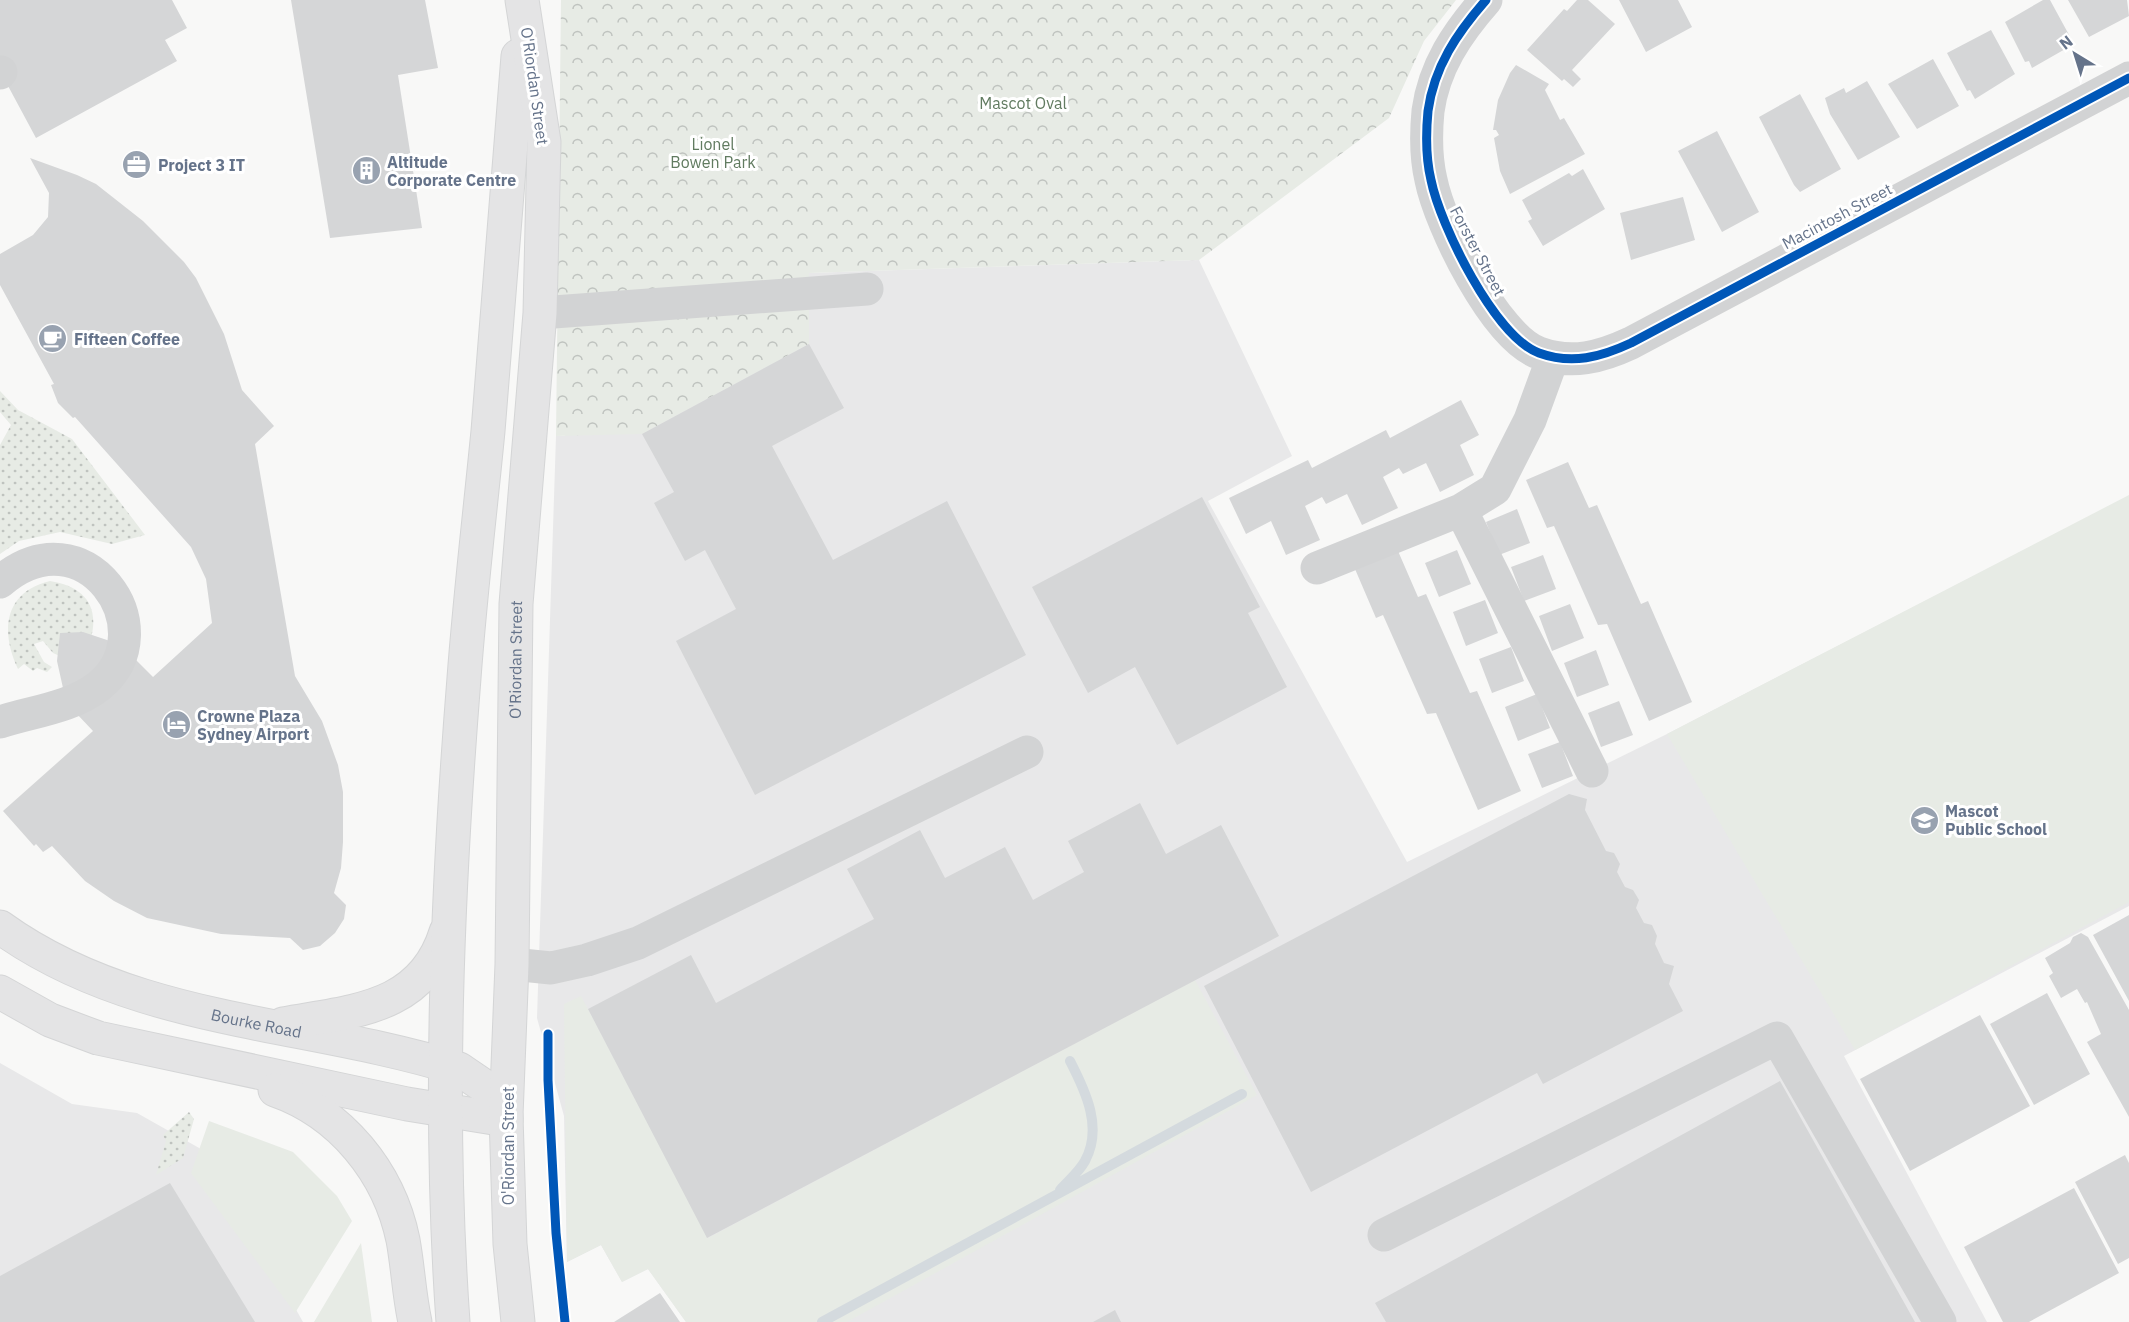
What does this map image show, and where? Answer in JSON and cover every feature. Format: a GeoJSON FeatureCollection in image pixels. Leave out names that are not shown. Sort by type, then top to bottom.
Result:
{"type":"FeatureCollection","features":[{"type":"Feature","properties":{"kind":"main road","name":"O'Riordan Street"},"geometry":{"type":"LineString","coordinates":[[518,1322],[510,1244],[506,1118],[512,964],[516,604],[540,313],[544,142],[522,0]]}},
{"type":"Feature","properties":{"kind":"main road","name":"O'Riordan Street"},"geometry":{"type":"LineString","coordinates":[[453,1322],[447,1233],[447,1065],[452,903],[464,679],[488,421],[522,0]]}},
{"type":"Feature","properties":{"kind":"main road"},"geometry":{"type":"LineString","coordinates":[[270,1027],[374,1006],[407,991],[425,973],[437,955],[452,903]]}},
{"type":"Feature","properties":{"kind":"main road","name":"Bourke Road"},"geometry":{"type":"LineString","coordinates":[[0,927],[26,946],[132,993],[270,1027],[447,1065],[467,1073],[484,1086],[506,1118]]}},
{"type":"Feature","properties":{"kind":"main road"},"geometry":{"type":"LineString","coordinates":[[0,992],[50,1020],[98,1038],[281,1092],[312,1106],[337,1125],[368,1161],[389,1196],[403,1241],[415,1322]]}},
{"type":"Feature","properties":{"kind":"main road"},"geometry":{"type":"LineString","coordinates":[[98,1038],[447,1111],[506,1118]]}},
{"type":"Feature","properties":{"kind":"street","name":"Forster Street"},"geometry":{"type":"LineString","coordinates":[[1486,0],[1459,31],[1438,72],[1428,111],[1430,178],[1442,218],[1495,314],[1514,338],[1536,352],[1553,357]]}},
{"type":"Feature","properties":{"kind":"street","name":"Macintosh Street"},"geometry":{"type":"LineString","coordinates":[[1553,357],[1572,360],[1602,357],[1631,344],[2129,78]]}},
{"type":"Feature","properties":{"kind":"street"},"geometry":{"type":"LineString","coordinates":[[540,313],[867,289]]}},
{"type":"Feature","properties":{"kind":"street"},"geometry":{"type":"LineString","coordinates":[[1317,568],[1461,510],[1495,489],[1530,420],[1553,357]]}},
{"type":"Feature","properties":{"kind":"street"},"geometry":{"type":"LineString","coordinates":[[1461,510],[1592,771]]}},
{"type":"Feature","properties":{"kind":"street"},"geometry":{"type":"LineString","coordinates":[[0,582],[14,569],[36,561],[59,559],[82,565],[102,578],[116,597],[123,620],[123,644],[114,667],[99,686],[78,698],[0,723]]}},
{"type":"Feature","properties":{"kind":"street"},"geometry":{"type":"LineString","coordinates":[[512,964],[551,968],[587,960],[638,943],[1027,752]]}},
{"type":"Feature","properties":{"kind":"street"},"geometry":{"type":"LineString","coordinates":[[1384,1235],[1778,1038],[1940,1322]]}},
{"type":"Feature","properties":{"kind":"shaded area"},"geometry":{"type":"Polygon","coordinates":[[[1199,260],[1292,456],[1208,501],[1407,862],[1667,734],[2129,496],[2129,906],[1844,1056],[1987,1322],[686,1322],[648,1269],[622,1282],[601,1245],[567,1262],[564,1116],[537,1018],[556,436],[564,436],[808,273],[1199,260]]]}},
{"type":"Feature","properties":{"kind":"shaded area"},"geometry":{"type":"Polygon","coordinates":[[[0,1063],[72,1104],[137,1113],[208,1153],[303,1322],[0,1322],[0,1063]]]}},
{"type":"Feature","properties":{"kind":"green space","name":"Lionel Bowen Park"},"geometry":{"type":"Polygon","coordinates":[[[561,0],[1456,0],[1424,41],[1389,118],[1199,260],[809,273],[809,344],[642,434],[556,436],[561,0]]]}},
{"type":"Feature","properties":{"kind":"green space"},"geometry":{"type":"Polygon","coordinates":[[[0,391],[18,410],[72,439],[145,535],[112,544],[60,532],[19,541],[0,554],[0,445],[11,425],[0,412],[0,391]]]}},
{"type":"Feature","properties":{"kind":"green space","name":"Mascot Public School"},"geometry":{"type":"Polygon","coordinates":[[[2129,495],[2129,902],[1855,1050],[1667,734],[2129,495]]]}},
{"type":"Feature","properties":{"kind":"green space"},"geometry":{"type":"Polygon","coordinates":[[[50,581],[71,587],[86,599],[93,615],[91,638],[62,657],[53,653],[43,641],[34,644],[44,662],[52,667],[47,672],[37,668],[33,671],[24,664],[18,669],[9,641],[10,615],[23,594],[35,586],[50,581]]]}},
{"type":"Feature","properties":{"kind":"green space"},"geometry":{"type":"Polygon","coordinates":[[[1195,980],[1257,1095],[847,1322],[686,1322],[648,1269],[622,1282],[601,1245],[567,1262],[564,1004],[581,996],[708,1238],[1195,980]]]}},
{"type":"Feature","properties":{"kind":"green space"},"geometry":{"type":"Polygon","coordinates":[[[189,1112],[194,1119],[183,1158],[156,1175],[166,1141],[163,1135],[189,1112]]]}},
{"type":"Feature","properties":{"kind":"green space"},"geometry":{"type":"Polygon","coordinates":[[[209,1121],[293,1152],[337,1196],[352,1221],[295,1313],[191,1173],[209,1121]]]}},
{"type":"Feature","properties":{"kind":"green space"},"geometry":{"type":"Polygon","coordinates":[[[361,1243],[372,1322],[314,1322],[361,1243]]]}},
{"type":"Feature","properties":{"kind":"building"},"geometry":{"type":"Polygon","coordinates":[[[0,0],[172,0],[187,28],[165,40],[177,61],[36,138],[0,71],[0,0]]]}},
{"type":"Feature","properties":{"kind":"building","name":"Altitude Corporate Centre"},"geometry":{"type":"Polygon","coordinates":[[[291,0],[425,0],[438,68],[398,75],[422,228],[330,238],[291,0]]]}},
{"type":"Feature","properties":{"kind":"building"},"geometry":{"type":"Polygon","coordinates":[[[1577,0],[1588,0],[1615,24],[1572,70],[1581,79],[1573,87],[1564,79],[1562,81],[1527,50],[1564,9],[1567,11],[1577,0]]]}},
{"type":"Feature","properties":{"kind":"building"},"geometry":{"type":"Polygon","coordinates":[[[1619,0],[1678,0],[1692,27],[1646,52],[1619,0]]]}},
{"type":"Feature","properties":{"kind":"building"},"geometry":{"type":"Polygon","coordinates":[[[2043,0],[2050,0],[2074,44],[2032,68],[2029,61],[2025,62],[2005,22],[2043,0]]]}},
{"type":"Feature","properties":{"kind":"building"},"geometry":{"type":"Polygon","coordinates":[[[2068,0],[2127,0],[2129,16],[2089,37],[2068,0]]]}},
{"type":"Feature","properties":{"kind":"building"},"geometry":{"type":"Polygon","coordinates":[[[1991,30],[2015,74],[1975,99],[1970,90],[1967,91],[1947,53],[1991,30]]]}},
{"type":"Feature","properties":{"kind":"building"},"geometry":{"type":"Polygon","coordinates":[[[1933,59],[1959,106],[1917,129],[1888,84],[1933,59]]]}},
{"type":"Feature","properties":{"kind":"building"},"geometry":{"type":"Polygon","coordinates":[[[1516,65],[1549,84],[1545,90],[1560,120],[1564,118],[1585,154],[1510,194],[1500,171],[1494,138],[1499,135],[1496,130],[1493,130],[1498,100],[1516,65]]]}},
{"type":"Feature","properties":{"kind":"building"},"geometry":{"type":"Polygon","coordinates":[[[1867,81],[1900,137],[1858,160],[1830,114],[1825,98],[1844,88],[1846,93],[1867,81]]]}},
{"type":"Feature","properties":{"kind":"building"},"geometry":{"type":"Polygon","coordinates":[[[1800,94],[1841,169],[1800,192],[1794,185],[1759,117],[1800,94]]]}},
{"type":"Feature","properties":{"kind":"building"},"geometry":{"type":"Polygon","coordinates":[[[1717,131],[1759,212],[1722,232],[1678,151],[1717,131]]]}},
{"type":"Feature","properties":{"kind":"building"},"geometry":{"type":"Polygon","coordinates":[[[30,158],[96,184],[143,221],[184,262],[196,278],[224,334],[242,390],[274,426],[255,444],[295,676],[322,721],[338,765],[343,792],[341,868],[334,893],[346,905],[344,919],[335,933],[320,946],[303,950],[290,938],[221,934],[147,918],[114,901],[85,881],[52,846],[43,852],[36,844],[34,846],[3,811],[93,731],[76,713],[63,688],[57,661],[60,633],[83,632],[110,641],[133,657],[153,677],[212,623],[206,579],[191,547],[75,417],[73,418],[58,403],[51,385],[54,384],[0,285],[0,254],[33,235],[48,217],[49,193],[30,158]]]}},
{"type":"Feature","properties":{"kind":"building"},"geometry":{"type":"Polygon","coordinates":[[[1583,169],[1605,209],[1543,246],[1528,221],[1532,219],[1522,200],[1569,173],[1572,176],[1583,169]]]}},
{"type":"Feature","properties":{"kind":"building"},"geometry":{"type":"Polygon","coordinates":[[[1683,197],[1695,240],[1631,260],[1620,213],[1683,197]]]}},
{"type":"Feature","properties":{"kind":"building"},"geometry":{"type":"Polygon","coordinates":[[[809,344],[844,408],[772,446],[833,560],[947,501],[1026,655],[755,795],[676,641],[736,609],[705,550],[685,561],[654,503],[674,492],[642,434],[809,344]]]}},
{"type":"Feature","properties":{"kind":"building"},"geometry":{"type":"Polygon","coordinates":[[[1461,400],[1479,435],[1460,445],[1474,475],[1440,492],[1426,463],[1403,474],[1399,468],[1383,477],[1398,508],[1362,525],[1347,494],[1326,504],[1322,497],[1305,506],[1320,540],[1286,555],[1271,521],[1246,534],[1229,498],[1308,460],[1312,468],[1386,430],[1390,438],[1461,400]]]}},
{"type":"Feature","properties":{"kind":"building"},"geometry":{"type":"Polygon","coordinates":[[[1568,462],[1589,508],[1597,505],[1641,604],[1648,601],[1692,702],[1649,721],[1607,624],[1598,625],[1554,526],[1547,528],[1526,480],[1568,462]]]}},
{"type":"Feature","properties":{"kind":"building"},"geometry":{"type":"Polygon","coordinates":[[[1202,497],[1260,607],[1248,613],[1287,687],[1177,745],[1135,667],[1088,693],[1032,587],[1202,497]]]}},
{"type":"Feature","properties":{"kind":"building"},"geometry":{"type":"Polygon","coordinates":[[[1517,509],[1530,543],[1499,555],[1486,522],[1517,509]]]}},
{"type":"Feature","properties":{"kind":"building"},"geometry":{"type":"Polygon","coordinates":[[[1457,550],[1471,584],[1439,597],[1425,563],[1457,550]]]}},
{"type":"Feature","properties":{"kind":"building"},"geometry":{"type":"Polygon","coordinates":[[[1398,551],[1418,597],[1426,594],[1470,693],[1477,691],[1521,791],[1478,810],[1436,713],[1427,714],[1383,615],[1376,618],[1355,569],[1398,551]]]}},
{"type":"Feature","properties":{"kind":"building"},"geometry":{"type":"Polygon","coordinates":[[[1543,555],[1556,589],[1524,601],[1511,567],[1543,555]]]}},
{"type":"Feature","properties":{"kind":"building"},"geometry":{"type":"Polygon","coordinates":[[[1485,600],[1498,633],[1466,646],[1453,612],[1485,600]]]}},
{"type":"Feature","properties":{"kind":"building"},"geometry":{"type":"Polygon","coordinates":[[[1570,604],[1584,638],[1552,651],[1539,616],[1570,604]]]}},
{"type":"Feature","properties":{"kind":"building"},"geometry":{"type":"Polygon","coordinates":[[[1511,647],[1524,681],[1492,693],[1479,659],[1511,647]]]}},
{"type":"Feature","properties":{"kind":"building"},"geometry":{"type":"Polygon","coordinates":[[[1596,650],[1609,685],[1577,697],[1564,663],[1596,650]]]}},
{"type":"Feature","properties":{"kind":"building"},"geometry":{"type":"Polygon","coordinates":[[[1537,694],[1550,728],[1518,741],[1505,707],[1537,694]]]}},
{"type":"Feature","properties":{"kind":"building"},"geometry":{"type":"Polygon","coordinates":[[[1619,701],[1633,735],[1601,747],[1588,713],[1619,701]]]}},
{"type":"Feature","properties":{"kind":"building"},"geometry":{"type":"Polygon","coordinates":[[[1560,742],[1573,776],[1542,788],[1528,754],[1560,742]]]}},
{"type":"Feature","properties":{"kind":"building"},"geometry":{"type":"Polygon","coordinates":[[[1569,794],[1587,799],[1585,810],[1606,851],[1614,853],[1620,864],[1617,872],[1625,887],[1633,890],[1639,900],[1636,908],[1644,923],[1652,925],[1657,936],[1655,944],[1664,963],[1674,966],[1669,984],[1683,1011],[1543,1084],[1537,1073],[1311,1192],[1204,986],[1569,794]]]}},
{"type":"Feature","properties":{"kind":"building"},"geometry":{"type":"Polygon","coordinates":[[[1140,803],[1166,854],[1221,825],[1279,936],[707,1238],[588,1009],[691,955],[716,1003],[874,919],[847,869],[920,830],[945,878],[1005,847],[1033,900],[1084,872],[1068,841],[1140,803]]]}},
{"type":"Feature","properties":{"kind":"building"},"geometry":{"type":"Polygon","coordinates":[[[2129,915],[2129,1001],[2093,935],[2129,915]]]}},
{"type":"Feature","properties":{"kind":"building"},"geometry":{"type":"Polygon","coordinates":[[[2081,933],[2088,937],[2129,1010],[2129,1117],[2087,1042],[2101,1034],[2087,1002],[2085,1003],[2077,989],[2061,998],[2049,976],[2053,973],[2045,958],[2070,943],[2073,937],[2081,933]]]}},
{"type":"Feature","properties":{"kind":"building"},"geometry":{"type":"Polygon","coordinates":[[[2047,993],[2090,1074],[2034,1105],[1990,1024],[2047,993]]]}},
{"type":"Feature","properties":{"kind":"building"},"geometry":{"type":"Polygon","coordinates":[[[1980,1015],[2030,1106],[1910,1171],[1860,1079],[1980,1015]]]}},
{"type":"Feature","properties":{"kind":"building"},"geometry":{"type":"Polygon","coordinates":[[[1780,1081],[1915,1322],[1386,1322],[1375,1303],[1780,1081]]]}},
{"type":"Feature","properties":{"kind":"building"},"geometry":{"type":"Polygon","coordinates":[[[2125,1155],[2129,1163],[2129,1258],[2118,1264],[2075,1182],[2125,1155]]]}},
{"type":"Feature","properties":{"kind":"building"},"geometry":{"type":"Polygon","coordinates":[[[170,1183],[255,1322],[0,1322],[0,1276],[170,1183]]]}},
{"type":"Feature","properties":{"kind":"building"},"geometry":{"type":"Polygon","coordinates":[[[2074,1188],[2119,1273],[2029,1322],[2003,1322],[1964,1247],[2074,1188]]]}},
{"type":"Feature","properties":{"kind":"building"},"geometry":{"type":"Polygon","coordinates":[[[660,1293],[680,1322],[614,1322],[660,1293]]]}},
{"type":"Feature","properties":{"kind":"building"},"geometry":{"type":"Polygon","coordinates":[[[1115,1310],[1121,1322],[1093,1322],[1115,1310]]]}},
{"type":"Feature","properties":{"kind":"waterway"},"geometry":{"type":"LineString","coordinates":[[1060,1190],[1085,1161],[1092,1136],[1087,1098],[1070,1061]]}},
{"type":"Feature","properties":{"kind":"waterway"},"geometry":{"type":"LineString","coordinates":[[822,1322],[1242,1094]]}},
{"type":"Feature","properties":{"kind":"cycle path"},"geometry":{"type":"LineString","coordinates":[[1486,0],[1448,51],[1431,95],[1427,128],[1429,172],[1445,224],[1488,303],[1505,326],[1522,343],[1551,357],[1586,358],[1631,343],[2129,78]]}},
{"type":"Feature","properties":{"kind":"cycle path"},"geometry":{"type":"LineString","coordinates":[[548,1034],[548,1080],[556,1233],[565,1322]]}},
{"type":"Feature","properties":{"kind":"place","name":"Project 3 IT"},"geometry":{"type":"Point","coordinates":[137,165]}},
{"type":"Feature","properties":{"kind":"place","name":"Altitude Corporate Centre"},"geometry":{"type":"Point","coordinates":[366,171]}},
{"type":"Feature","properties":{"kind":"place","name":"Fifteen Coffee"},"geometry":{"type":"Point","coordinates":[53,339]}},
{"type":"Feature","properties":{"kind":"place","name":"Crowne Plaza Sydney Airport"},"geometry":{"type":"Point","coordinates":[176,725]}},
{"type":"Feature","properties":{"kind":"place","name":"Mascot Public School"},"geometry":{"type":"Point","coordinates":[1924,820]}},
{"type":"Feature","properties":{"kind":"park label","name":"Mascot Oval"},"geometry":{"type":"Point","coordinates":[1023,103]}}]}
